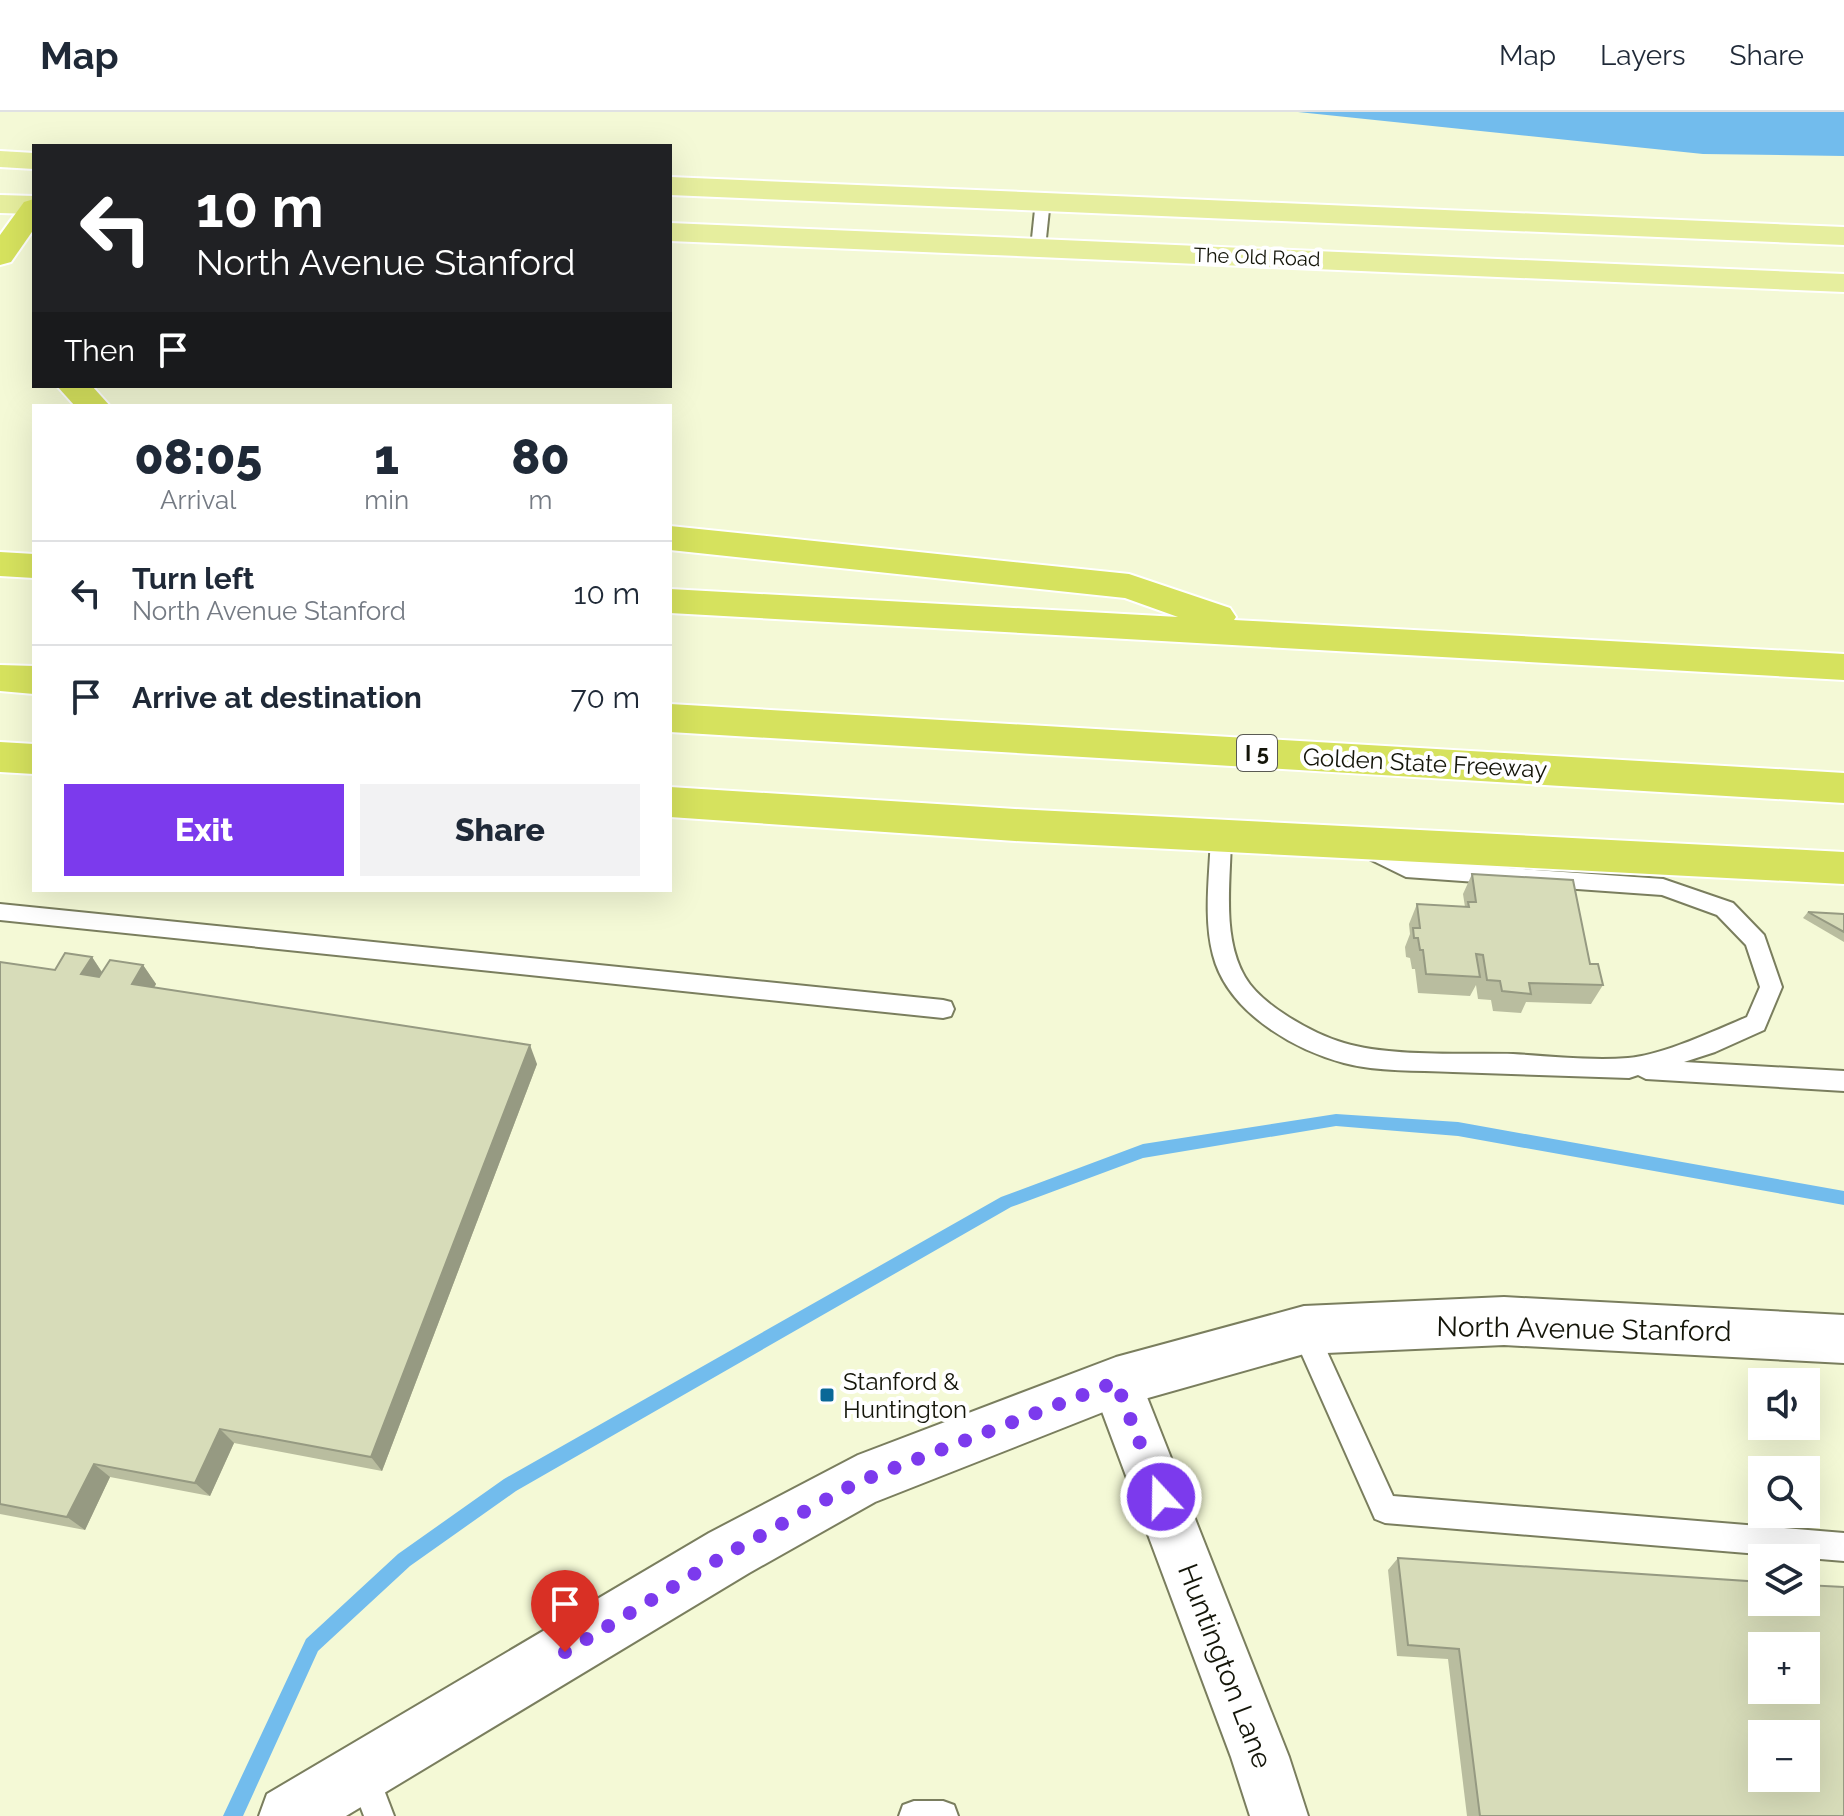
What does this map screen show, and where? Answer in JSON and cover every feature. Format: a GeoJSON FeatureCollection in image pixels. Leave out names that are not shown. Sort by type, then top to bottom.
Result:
{"type":"FeatureCollection","features":[{"type":"Feature","properties":{"kind":"highway"},"geometry":{"type":"LineString","coordinates":[[0,256],[32,210]]}},
{"type":"Feature","properties":{"kind":"highway"},"geometry":{"type":"LineString","coordinates":[[75,388],[92,404]]}},
{"type":"Feature","properties":{"kind":"highway"},"geometry":{"type":"LineString","coordinates":[[672,538],[1129,586],[1264,634]]}},
{"type":"Feature","properties":{"kind":"highway"},"geometry":{"type":"LineString","coordinates":[[0,564],[32,566]]}},
{"type":"Feature","properties":{"kind":"highway"},"geometry":{"type":"LineString","coordinates":[[672,601],[1844,667]]}},
{"type":"Feature","properties":{"kind":"highway"},"geometry":{"type":"LineString","coordinates":[[0,678],[32,680]]}},
{"type":"Feature","properties":{"kind":"highway","name":"Golden State Freeway"},"geometry":{"type":"LineString","coordinates":[[672,718],[1844,788]]}},
{"type":"Feature","properties":{"kind":"highway"},"geometry":{"type":"LineString","coordinates":[[0,757],[32,759]]}},
{"type":"Feature","properties":{"kind":"highway"},"geometry":{"type":"LineString","coordinates":[[672,802],[1015,825],[1844,868]]}},
{"type":"Feature","properties":{"kind":"main road"},"geometry":{"type":"LineString","coordinates":[[0,159],[32,161]]}},
{"type":"Feature","properties":{"kind":"main road","name":"The Old Road"},"geometry":{"type":"LineString","coordinates":[[672,186],[1844,236]]}},
{"type":"Feature","properties":{"kind":"main road"},"geometry":{"type":"LineString","coordinates":[[0,204],[32,207]]}},
{"type":"Feature","properties":{"kind":"main road","name":"The Old Road"},"geometry":{"type":"LineString","coordinates":[[672,232],[1844,283]]}},
{"type":"Feature","properties":{"kind":"street","name":"North Avenue Stanford"},"geometry":{"type":"LineString","coordinates":[[289,1816],[370,1794],[729,1553],[858,1482],[1116,1382],[1304,1330],[1504,1321],[1844,1339]]}},
{"type":"Feature","properties":{"kind":"street","name":"Huntington Lane"},"geometry":{"type":"LineString","coordinates":[[1116,1382],[1260,1757],[1279,1816]]}},
{"type":"Feature","properties":{"kind":"lane"},"geometry":{"type":"LineString","coordinates":[[1038,248],[1043,200]]}},
{"type":"Feature","properties":{"kind":"lane"},"geometry":{"type":"LineString","coordinates":[[1221,834],[1219,921],[1224,957],[1238,986],[1267,1013],[1308,1040],[1346,1054],[1397,1060],[1629,1068],[1844,1081]]}},
{"type":"Feature","properties":{"kind":"lane"},"geometry":{"type":"LineString","coordinates":[[1356,842],[1406,869],[1663,887],[1725,909],[1756,941],[1771,987],[1756,1023],[1707,1045],[1629,1068]]}},
{"type":"Feature","properties":{"kind":"lane"},"geometry":{"type":"LineString","coordinates":[[0,912],[943,1009]]}},
{"type":"Feature","properties":{"kind":"lane"},"geometry":{"type":"LineString","coordinates":[[1304,1330],[1385,1509],[1844,1547]]}},
{"type":"Feature","properties":{"kind":"lane"},"geometry":{"type":"LineString","coordinates":[[914,1816],[943,1816]]}},
{"type":"Feature","properties":{"kind":"water"},"geometry":{"type":"Polygon","coordinates":[[[1298,112],[1844,112],[1844,156],[1703,154],[1298,112]]]}},
{"type":"Feature","properties":{"kind":"building"},"geometry":{"type":"Polygon","coordinates":[[[1472,874],[1573,880],[1590,964],[1598,964],[1603,985],[1529,983],[1531,994],[1502,991],[1500,981],[1487,980],[1483,955],[1476,954],[1480,977],[1426,974],[1423,950],[1420,950],[1418,938],[1414,938],[1413,928],[1420,928],[1417,904],[1469,907],[1468,902],[1476,902],[1472,874]]]}},
{"type":"Feature","properties":{"kind":"building"},"geometry":{"type":"Polygon","coordinates":[[[1808,912],[1844,914],[1844,932],[1808,912]]]}},
{"type":"Feature","properties":{"kind":"building"},"geometry":{"type":"Polygon","coordinates":[[[65,953],[92,957],[81,974],[99,977],[110,960],[143,965],[132,984],[530,1045],[371,1457],[220,1429],[195,1483],[94,1464],[67,1517],[0,1504],[0,962],[55,970],[65,953]]]}},
{"type":"Feature","properties":{"kind":"building"},"geometry":{"type":"Polygon","coordinates":[[[1398,1558],[1748,1581],[1748,1616],[1820,1616],[1820,1586],[1844,1587],[1844,1816],[1480,1816],[1459,1649],[1408,1645],[1398,1558]]]}},
{"type":"Feature","properties":{"kind":"waterway"},"geometry":{"type":"LineString","coordinates":[[233,1816],[312,1645],[404,1560],[510,1485],[1006,1202],[1143,1151],[1336,1120],[1458,1129],[1844,1198]]}},
{"type":"Feature","properties":{"kind":"place","name":"Stanford & Huntington"},"geometry":{"type":"Point","coordinates":[827,1395]}},
{"type":"Feature","properties":{"kind":"route"},"geometry":{"type":"LineString","coordinates":[[565,1652],[729,1553],[858,1482],[1116,1382],[1161,1497]]}}]}
